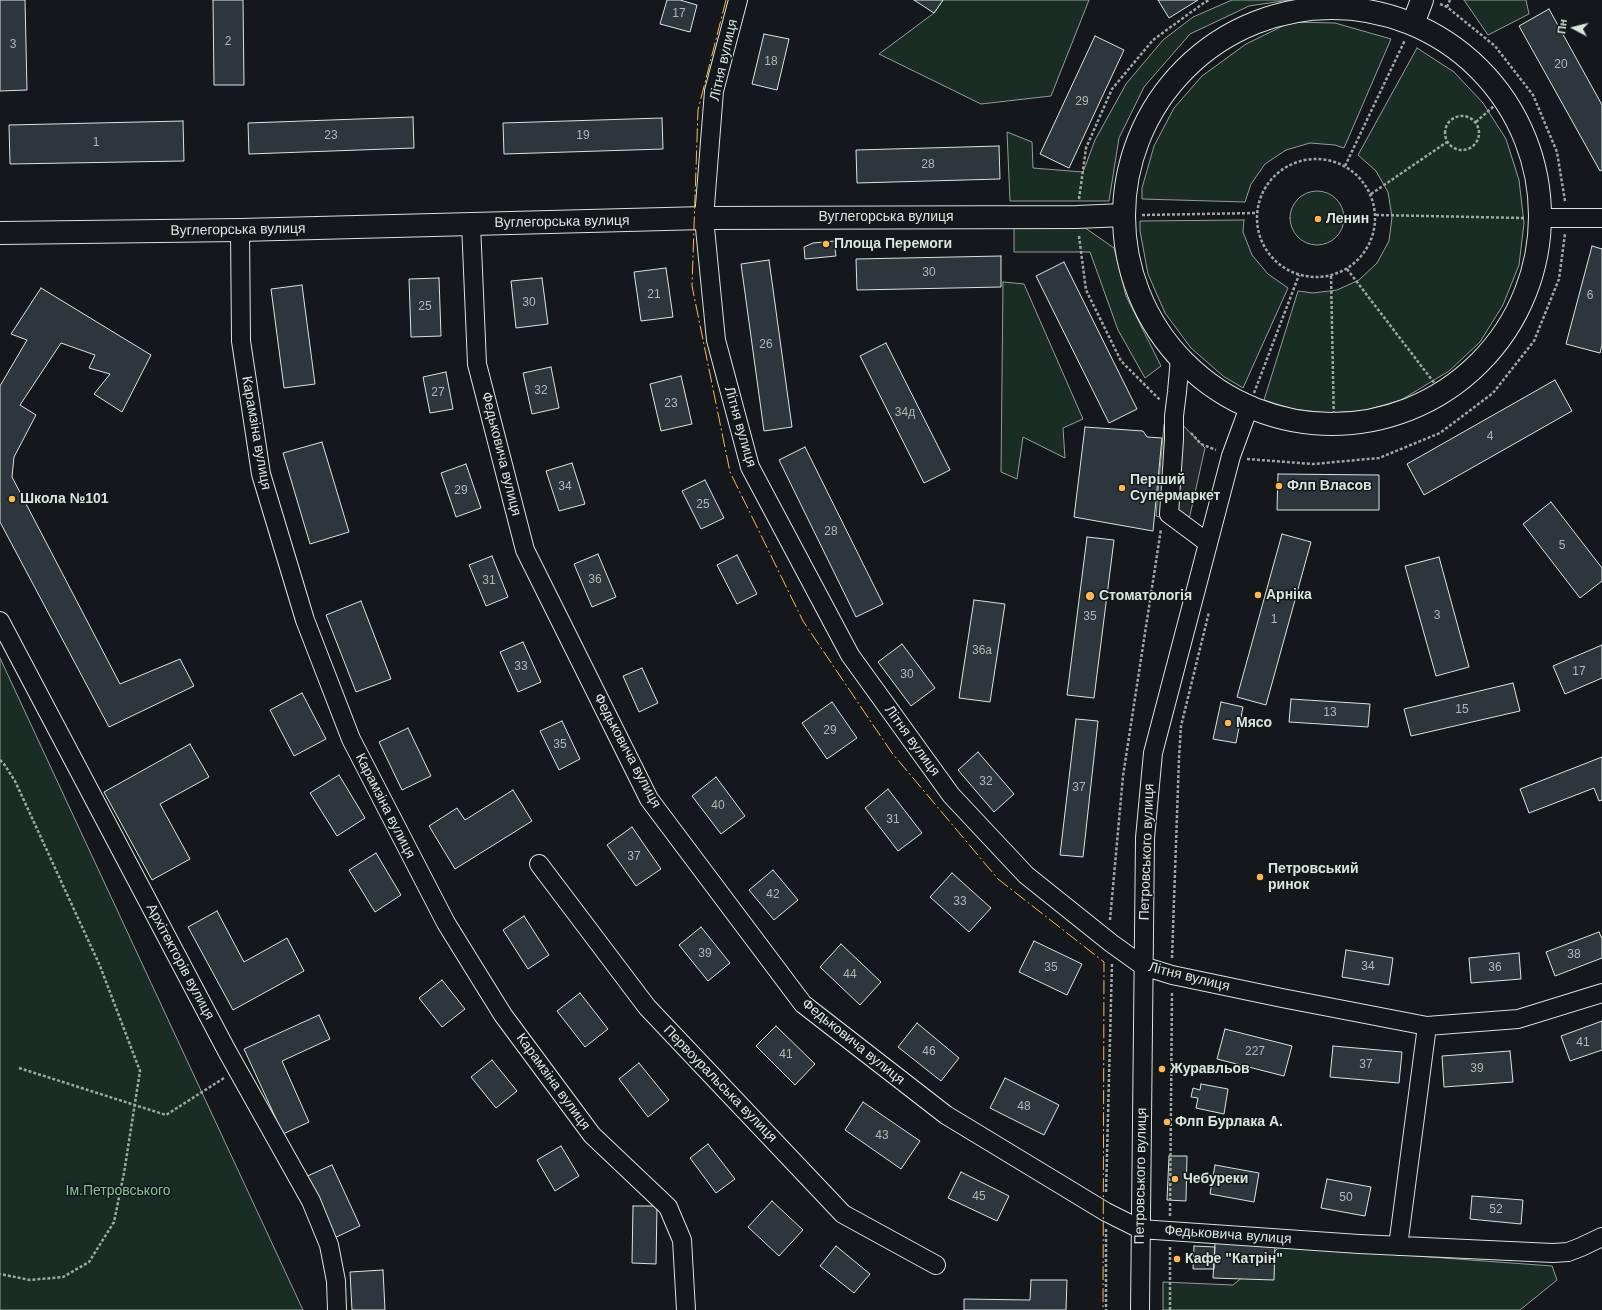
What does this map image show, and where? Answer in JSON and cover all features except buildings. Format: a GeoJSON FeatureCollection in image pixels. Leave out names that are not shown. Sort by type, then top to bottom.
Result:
{"type":"FeatureCollection","features":[{"type":"Feature","properties":{"kind":"main road"},"geometry":{"type":"LineString","coordinates":[[1413,24],[1430,1]]}},
{"type":"Feature","properties":{"kind":"main road"},"geometry":{"type":"LineString","coordinates":[[1323,8],[1375,12],[1413,24],[1454,48],[1481,70],[1503,98],[1519,125],[1531,155],[1538,186],[1540,218],[1535,260],[1522,300],[1502,336],[1475,368],[1442,393],[1408,410],[1371,421],[1334,425],[1290,421],[1249,407],[1207,384],[1171,350],[1145,309],[1129,263],[1123,215],[1130,162],[1150,114],[1182,71],[1223,38],[1271,16],[1323,8]]}},
{"type":"Feature","properties":{"kind":"main road","name":"Вуглегорська вулиця"},"geometry":{"type":"LineString","coordinates":[[0,233],[240,230],[704,218],[1077,217],[1123,215]]}},
{"type":"Feature","properties":{"kind":"street","name":"Літня вулиця"},"geometry":{"type":"LineString","coordinates":[[738,0],[714,90],[704,218],[716,340],[750,467],[850,655],[951,795],[1026,875],[1111,944],[1143,966],[1172,975],[1428,1026],[1518,1019],[1602,993]]}},
{"type":"Feature","properties":{"kind":"street"},"geometry":{"type":"LineString","coordinates":[[1540,218],[1602,218]]}},
{"type":"Feature","properties":{"kind":"street","name":"Федьковича вулиця"},"geometry":{"type":"LineString","coordinates":[[471,224],[477,364],[525,550],[650,799],[803,1004],[946,1115],[1106,1212],[1140,1229],[1398,1246],[1554,1253],[1568,1252],[1602,1237]]}},
{"type":"Feature","properties":{"kind":"street","name":"Карамзіна вулиця"},"geometry":{"type":"LineString","coordinates":[[240,230],[241,342],[261,474],[305,620],[351,739],[446,923],[503,1015],[592,1136],[668,1207],[682,1240],[686,1310]]}},
{"type":"Feature","properties":{"kind":"street"},"geometry":{"type":"LineString","coordinates":[[1180,358],[1178,392],[1174,416],[1174,439],[1168,514],[1208,543]]}},
{"type":"Feature","properties":{"kind":"street","name":"Петровського вулиця"},"geometry":{"type":"LineString","coordinates":[[1140,1310],[1145,838],[1153,753],[1208,543],[1241,461],[1249,407]]}},
{"type":"Feature","properties":{"kind":"street","name":"Архітекторів вулиця"},"geometry":{"type":"LineString","coordinates":[[0,621],[238,1069],[312,1202],[328,1245],[336,1281],[337,1310]]}},
{"type":"Feature","properties":{"kind":"street","name":"Первоуральська вулиця"},"geometry":{"type":"LineString","coordinates":[[539,864],[647,1007],[843,1214],[936,1265]]}},
{"type":"Feature","properties":{"kind":"street"},"geometry":{"type":"LineString","coordinates":[[1398,1246],[1428,1026]]}},
{"type":"Feature","properties":{"kind":"path"},"geometry":{"type":"LineString","coordinates":[[1447,7],[1450,0]]}},
{"type":"Feature","properties":{"kind":"path"},"geometry":{"type":"LineString","coordinates":[[1186,428],[1201,444],[1241,461],[1313,464],[1379,458],[1440,433],[1493,394],[1534,341],[1558,279],[1567,218],[1557,152],[1533,95],[1495,46],[1447,7],[1430,1]]}},
{"type":"Feature","properties":{"kind":"path"},"geometry":{"type":"LineString","coordinates":[[1345,166],[1413,24]]}},
{"type":"Feature","properties":{"kind":"path"},"geometry":{"type":"LineString","coordinates":[[1476,122],[1503,98]]}},
{"type":"Feature","properties":{"kind":"path"},"geometry":{"type":"LineString","coordinates":[[1465,116],[1476,122],[1480,133],[1477,143],[1473,148],[1461,151],[1451,147],[1447,142],[1445,130],[1449,122],[1454,118],[1465,116]]}},
{"type":"Feature","properties":{"kind":"path"},"geometry":{"type":"LineString","coordinates":[[1371,194],[1447,142]]}},
{"type":"Feature","properties":{"kind":"path"},"geometry":{"type":"LineString","coordinates":[[1323,159],[1345,166],[1361,178],[1371,194],[1376,215],[1373,236],[1363,255],[1347,269],[1331,276],[1315,278],[1299,276],[1280,266],[1267,251],[1259,233],[1257,213],[1264,190],[1279,172],[1299,161],[1323,159]]}},
{"type":"Feature","properties":{"kind":"path"},"geometry":{"type":"LineString","coordinates":[[1123,215],[1257,213]]}},
{"type":"Feature","properties":{"kind":"path"},"geometry":{"type":"LineString","coordinates":[[1376,215],[1540,218]]}},
{"type":"Feature","properties":{"kind":"path"},"geometry":{"type":"LineString","coordinates":[[1347,269],[1442,393]]}},
{"type":"Feature","properties":{"kind":"path"},"geometry":{"type":"LineString","coordinates":[[1249,407],[1299,276]]}},
{"type":"Feature","properties":{"kind":"path"},"geometry":{"type":"LineString","coordinates":[[1331,276],[1334,425]]}},
{"type":"Feature","properties":{"kind":"path"},"geometry":{"type":"LineString","coordinates":[[1170,1310],[1172,975],[1179,758],[1181,726],[1209,611]]}},
{"type":"Feature","properties":{"kind":"path"},"geometry":{"type":"LineString","coordinates":[[0,760],[15,781],[100,966],[140,1070],[136,1105],[114,1222],[89,1262],[63,1277],[30,1280],[0,1274]]}},
{"type":"Feature","properties":{"kind":"path"},"geometry":{"type":"LineString","coordinates":[[19,1068],[166,1115],[238,1069]]}},
{"type":"Feature","properties":{"kind":"green space"},"geometry":{"type":"Polygon","coordinates":[[[943,0],[1089,0],[1051,96],[981,104],[879,54],[934,13],[943,0]]]}},
{"type":"Feature","properties":{"kind":"green space"},"geometry":{"type":"Polygon","coordinates":[[[1232,0],[1289,0],[1249,6],[1190,34],[1144,87],[1119,138],[1109,201],[1010,201],[1007,132],[1032,142],[1033,168],[1083,172],[1095,140],[1126,84],[1163,40],[1193,17],[1232,0]]]}},
{"type":"Feature","properties":{"kind":"green space"},"geometry":{"type":"Polygon","coordinates":[[[1464,0],[1526,0],[1529,14],[1488,35],[1464,0]]]}},
{"type":"Feature","properties":{"kind":"green space"},"geometry":{"type":"Polygon","coordinates":[[[1291,22],[1335,23],[1391,39],[1344,148],[1335,145],[1310,143],[1286,150],[1265,164],[1251,184],[1245,202],[1142,199],[1142,188],[1154,146],[1174,108],[1202,76],[1246,44],[1291,22]]]}},
{"type":"Feature","properties":{"kind":"green space"},"geometry":{"type":"Polygon","coordinates":[[[1417,48],[1454,72],[1483,103],[1506,139],[1519,180],[1524,223],[1519,265],[1503,305],[1480,342],[1449,371],[1401,400],[1363,411],[1326,413],[1293,409],[1264,400],[1298,291],[1313,293],[1337,290],[1359,280],[1377,263],[1389,241],[1392,217],[1388,192],[1376,171],[1358,155],[1417,48]]]}},
{"type":"Feature","properties":{"kind":"green space"},"geometry":{"type":"Polygon","coordinates":[[[1317,191],[1327,193],[1336,199],[1342,208],[1344,218],[1342,228],[1336,237],[1327,243],[1317,245],[1307,243],[1298,237],[1292,228],[1290,218],[1292,208],[1298,199],[1307,193],[1317,191]]]}},
{"type":"Feature","properties":{"kind":"green space"},"geometry":{"type":"Polygon","coordinates":[[[1244,220],[1243,232],[1252,255],[1268,274],[1288,288],[1243,388],[1223,376],[1191,348],[1165,313],[1148,274],[1140,231],[1140,221],[1244,220]]]}},
{"type":"Feature","properties":{"kind":"green space"},"geometry":{"type":"Polygon","coordinates":[[[1014,222],[1081,225],[1114,248],[1126,296],[1161,366],[1145,378],[1118,330],[1090,252],[1014,252],[1014,222]]]}},
{"type":"Feature","properties":{"kind":"green space"},"geometry":{"type":"Polygon","coordinates":[[[1003,282],[1024,284],[1083,419],[1063,428],[1065,458],[1023,437],[1017,479],[1001,472],[1003,282]]]}},
{"type":"Feature","properties":{"kind":"green space","name":"Ім.Петровського"},"geometry":{"type":"Polygon","coordinates":[[[0,658],[303,1310],[0,1310],[0,658]]]}},
{"type":"Feature","properties":{"kind":"green space"},"geometry":{"type":"Polygon","coordinates":[[[1281,1246],[1552,1266],[1557,1280],[1520,1310],[1163,1310],[1163,1282],[1233,1285],[1281,1246]]]}},
{"type":"Feature","properties":{"kind":"shaded area"},"geometry":{"type":"Polygon","coordinates":[[[1174,416],[1205,448],[1188,524],[1156,516],[1164,424],[1174,416]]]}},
{"type":"Feature","properties":{"kind":"power"},"geometry":{"type":"LineString","coordinates":[[726,0],[698,110],[692,286],[730,472],[803,621],[892,753],[998,879],[1104,962],[1103,1310]]}},
{"type":"Feature","properties":{"kind":"place","name":"Ленин"},"geometry":{"type":"Point","coordinates":[1318,219]}},
{"type":"Feature","properties":{"kind":"place","name":"Площа Перемоги"},"geometry":{"type":"Point","coordinates":[826,244]}},
{"type":"Feature","properties":{"kind":"place","name":"Флп Власов"},"geometry":{"type":"Point","coordinates":[1279,486]}},
{"type":"Feature","properties":{"kind":"place","name":"Перший Супермаркет"},"geometry":{"type":"Point","coordinates":[1122,488]}},
{"type":"Feature","properties":{"kind":"place","name":"Школа №101"},"geometry":{"type":"Point","coordinates":[12,499]}},
{"type":"Feature","properties":{"kind":"place","name":"Арніка"},"geometry":{"type":"Point","coordinates":[1258,595]}},
{"type":"Feature","properties":{"kind":"place","name":"Стоматологія"},"geometry":{"type":"Point","coordinates":[1090,596]}},
{"type":"Feature","properties":{"kind":"place","name":"Мясо"},"geometry":{"type":"Point","coordinates":[1228,723]}},
{"type":"Feature","properties":{"kind":"place","name":"Петровський ринок"},"geometry":{"type":"Point","coordinates":[1260,877]}},
{"type":"Feature","properties":{"kind":"place","name":"Журавльов"},"geometry":{"type":"Point","coordinates":[1162,1069]}},
{"type":"Feature","properties":{"kind":"place","name":"Флп Бурлака А."},"geometry":{"type":"Point","coordinates":[1167,1122]}},
{"type":"Feature","properties":{"kind":"place","name":"Чебуреки"},"geometry":{"type":"Point","coordinates":[1175,1179]}},
{"type":"Feature","properties":{"kind":"place","name":"Кафе \"Катрін\""},"geometry":{"type":"Point","coordinates":[1177,1259]}}]}
